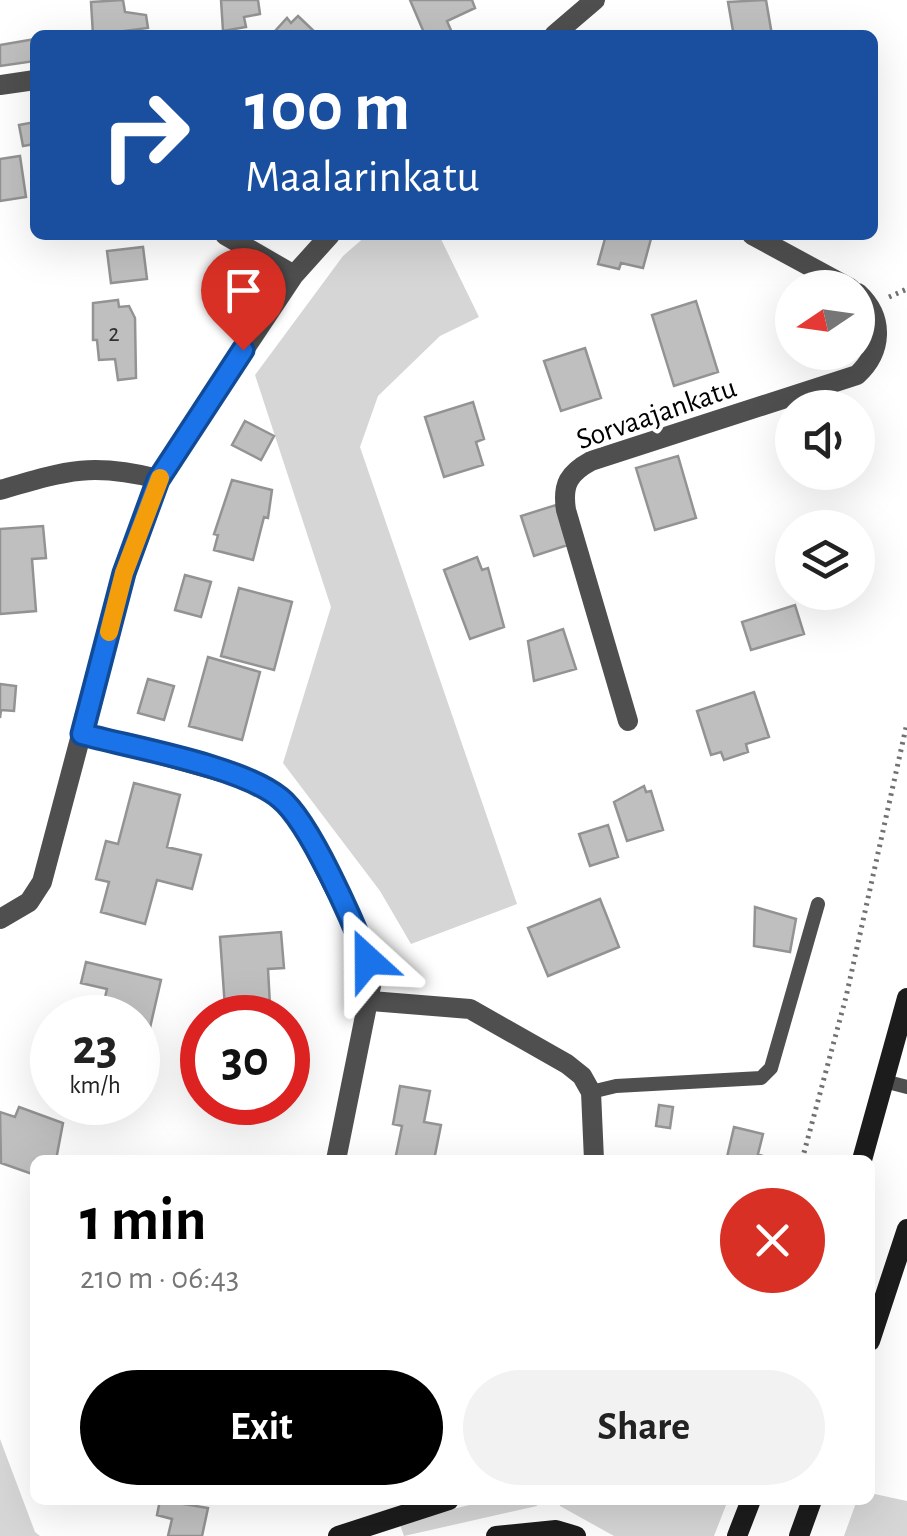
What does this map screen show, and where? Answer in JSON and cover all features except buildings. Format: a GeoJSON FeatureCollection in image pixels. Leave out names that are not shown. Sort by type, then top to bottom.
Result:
{"type":"FeatureCollection","features":[{"type":"Feature","properties":{"kind":"main road"},"geometry":{"type":"LineString","coordinates":[[863,1155],[907,998]]}},
{"type":"Feature","properties":{"kind":"main road"},"geometry":{"type":"LineString","coordinates":[[875,1326],[907,1228]]}},
{"type":"Feature","properties":{"kind":"main road"},"geometry":{"type":"LineString","coordinates":[[338,1536],[434,1505]]}},
{"type":"Feature","properties":{"kind":"main road"},"geometry":{"type":"LineString","coordinates":[[737,1536],[749,1505]]}},
{"type":"Feature","properties":{"kind":"main road"},"geometry":{"type":"LineString","coordinates":[[799,1536],[810,1505]]}},
{"type":"Feature","properties":{"kind":"main road"},"geometry":{"type":"LineString","coordinates":[[496,1536],[556,1530],[576,1536]]}},
{"type":"Feature","properties":{"kind":"street"},"geometry":{"type":"LineString","coordinates":[[560,30],[595,0]]}},
{"type":"Feature","properties":{"kind":"street"},"geometry":{"type":"LineString","coordinates":[[0,86],[30,81]]}},
{"type":"Feature","properties":{"kind":"street"},"geometry":{"type":"LineString","coordinates":[[234,240],[294,275]]}},
{"type":"Feature","properties":{"kind":"street"},"geometry":{"type":"LineString","coordinates":[[0,918],[29,902],[42,882],[124,573],[158,480],[294,275],[326,240]]}},
{"type":"Feature","properties":{"kind":"street"},"geometry":{"type":"LineString","coordinates":[[761,240],[817,270]]}},
{"type":"Feature","properties":{"kind":"street","name":"Sorvaajankatu"},"geometry":{"type":"LineString","coordinates":[[875,318],[875,352]]}},
{"type":"Feature","properties":{"kind":"street","name":"Sorvaajankatu"},"geometry":{"type":"LineString","coordinates":[[628,721],[566,510],[563,492],[568,477],[591,461],[862,370]]}},
{"type":"Feature","properties":{"kind":"street"},"geometry":{"type":"LineString","coordinates":[[0,490],[56,474],[104,467],[158,480]]}},
{"type":"Feature","properties":{"kind":"street"},"geometry":{"type":"LineString","coordinates":[[82,734],[244,778],[282,799],[299,819],[359,937],[372,981],[337,1155]]}},
{"type":"Feature","properties":{"kind":"street"},"geometry":{"type":"LineString","coordinates":[[370,1001],[454,1006],[488,1016],[567,1064],[582,1076],[591,1092],[594,1155]]}},
{"type":"Feature","properties":{"kind":"lane"},"geometry":{"type":"LineString","coordinates":[[591,1092],[616,1086],[761,1078],[771,1068],[818,904]]}},
{"type":"Feature","properties":{"kind":"lane"},"geometry":{"type":"LineString","coordinates":[[884,1081],[907,1087]]}},
{"type":"Feature","properties":{"kind":"path"},"geometry":{"type":"LineString","coordinates":[[803,1155],[846,997],[907,723]]}},
{"type":"Feature","properties":{"kind":"shaded area"},"geometry":{"type":"Polygon","coordinates":[[[361,240],[441,240],[479,317],[440,336],[378,396],[360,447],[517,904],[411,944],[380,891],[283,763],[331,607],[255,375],[343,256],[361,240]]]}},
{"type":"Feature","properties":{"kind":"shaded area"},"geometry":{"type":"Polygon","coordinates":[[[0,1439],[35,1532],[40,1536],[0,1536],[0,1439]]]}},
{"type":"Feature","properties":{"kind":"shaded area"},"geometry":{"type":"Polygon","coordinates":[[[875,1494],[907,1501],[907,1536],[844,1536],[855,1505],[875,1505],[875,1494]]]}},
{"type":"Feature","properties":{"kind":"shaded area"},"geometry":{"type":"Polygon","coordinates":[[[469,1505],[537,1506],[404,1536],[399,1522],[469,1505]]]}},
{"type":"Feature","properties":{"kind":"shaded area"},"geometry":{"type":"Polygon","coordinates":[[[726,1505],[714,1536],[614,1536],[560,1506],[726,1505]]]}},
{"type":"Feature","properties":{"kind":"slow traffic"},"geometry":{"type":"LineString","coordinates":[[109,632],[140,523],[160,478]]}},
{"type":"Feature","properties":{"kind":"route"},"geometry":{"type":"LineString","coordinates":[[243,350],[158,480],[124,573],[82,734],[244,778],[282,799],[299,819],[368,960]]}}]}
